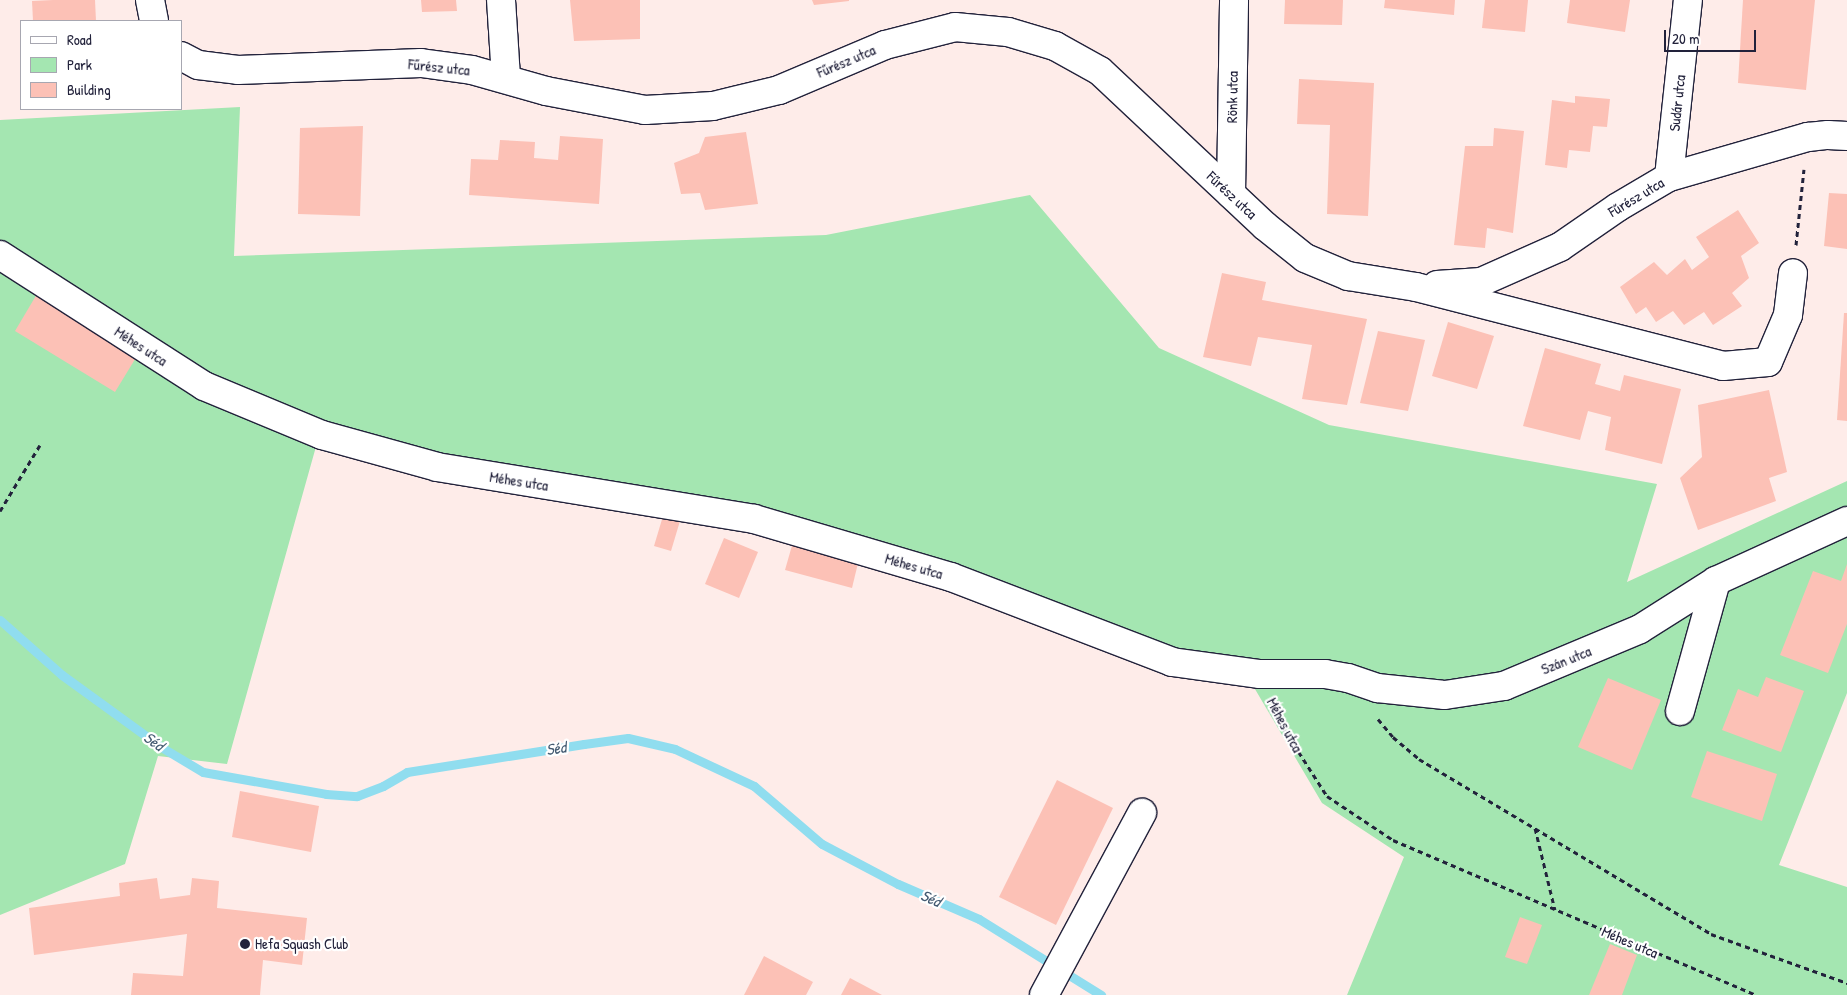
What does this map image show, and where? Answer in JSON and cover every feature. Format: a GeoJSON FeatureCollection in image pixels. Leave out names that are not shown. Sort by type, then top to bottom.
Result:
{"type":"FeatureCollection","features":[{"type":"Feature","properties":{"kind":"street"},"geometry":{"type":"LineString","coordinates":[[150,0],[154,20]]}},
{"type":"Feature","properties":{"kind":"street"},"geometry":{"type":"LineString","coordinates":[[501,0],[506,78]]}},
{"type":"Feature","properties":{"kind":"street","name":"Rönk utca"},"geometry":{"type":"LineString","coordinates":[[1230,194],[1234,0]]}},
{"type":"Feature","properties":{"kind":"street","name":"Sudár utca"},"geometry":{"type":"LineString","coordinates":[[1669,177],[1688,0]]}},
{"type":"Feature","properties":{"kind":"street","name":"Fűrész utca"},"geometry":{"type":"LineString","coordinates":[[190,60],[238,70],[422,63],[472,70],[506,78],[546,91],[645,110],[713,106],[780,90],[885,44],[921,34],[955,27],[1008,32],[1054,46],[1100,71],[1265,226],[1305,258],[1348,276],[1416,287],[1724,366],[1768,362],[1788,315],[1793,273]]}},
{"type":"Feature","properties":{"kind":"street","name":"Fűrész utca"},"geometry":{"type":"LineString","coordinates":[[1416,287],[1481,282],[1560,247],[1618,207],[1669,177],[1808,137],[1847,136]]}},
{"type":"Feature","properties":{"kind":"street","name":"Méhes utca"},"geometry":{"type":"LineString","coordinates":[[0,255],[204,386],[322,435],[437,467],[754,519],[951,577],[1172,662],[1260,674]]}},
{"type":"Feature","properties":{"kind":"street","name":"Szán utca"},"geometry":{"type":"LineString","coordinates":[[1260,674],[1325,674],[1348,678],[1377,688],[1445,695],[1504,686],[1640,629],[1716,581],[1847,521]]}},
{"type":"Feature","properties":{"kind":"street"},"geometry":{"type":"LineString","coordinates":[[1680,711],[1716,581]]}},
{"type":"Feature","properties":{"kind":"street"},"geometry":{"type":"LineString","coordinates":[[1046,991],[1142,813]]}},
{"type":"Feature","properties":{"kind":"path"},"geometry":{"type":"LineString","coordinates":[[1793,273],[1808,137]]}},
{"type":"Feature","properties":{"kind":"path"},"geometry":{"type":"LineString","coordinates":[[0,511],[40,445]]}},
{"type":"Feature","properties":{"kind":"path","name":"Méhes utca"},"geometry":{"type":"LineString","coordinates":[[1260,674],[1284,729],[1327,796],[1393,840],[1757,995]]}},
{"type":"Feature","properties":{"kind":"path"},"geometry":{"type":"LineString","coordinates":[[1375,716],[1392,737],[1418,759],[1648,898],[1712,934],[1847,983]]}},
{"type":"Feature","properties":{"kind":"path"},"geometry":{"type":"LineString","coordinates":[[1535,828],[1555,910]]}},
{"type":"Feature","properties":{"kind":"green space"},"geometry":{"type":"Polygon","coordinates":[[[240,107],[234,256],[826,235],[1030,195],[1159,348],[1329,425],[1657,484],[1627,582],[1847,481],[1847,693],[1779,865],[1847,887],[1847,995],[1347,995],[1404,857],[1322,803],[1242,667],[1195,661],[948,567],[317,443],[227,764],[158,756],[125,864],[0,915],[0,120],[240,107]]]}},
{"type":"Feature","properties":{"kind":"building"},"geometry":{"type":"Polygon","coordinates":[[[95,0],[96,20],[33,20],[32,1],[95,0]]]}},
{"type":"Feature","properties":{"kind":"building"},"geometry":{"type":"Polygon","coordinates":[[[421,0],[456,0],[457,11],[422,12],[421,0]]]}},
{"type":"Feature","properties":{"kind":"building"},"geometry":{"type":"Polygon","coordinates":[[[570,0],[640,0],[640,39],[574,41],[570,0]]]}},
{"type":"Feature","properties":{"kind":"building"},"geometry":{"type":"Polygon","coordinates":[[[812,0],[849,0],[849,1],[814,5],[812,0]]]}},
{"type":"Feature","properties":{"kind":"building"},"geometry":{"type":"Polygon","coordinates":[[[1285,0],[1343,0],[1342,25],[1284,24],[1285,0]]]}},
{"type":"Feature","properties":{"kind":"building"},"geometry":{"type":"Polygon","coordinates":[[[1385,0],[1455,0],[1454,15],[1384,8],[1385,0]]]}},
{"type":"Feature","properties":{"kind":"building"},"geometry":{"type":"Polygon","coordinates":[[[1485,0],[1528,0],[1525,32],[1482,28],[1485,0]]]}},
{"type":"Feature","properties":{"kind":"building"},"geometry":{"type":"Polygon","coordinates":[[[1570,0],[1630,0],[1625,32],[1567,23],[1570,0]]]}},
{"type":"Feature","properties":{"kind":"building"},"geometry":{"type":"Polygon","coordinates":[[[1743,0],[1815,0],[1806,90],[1738,83],[1743,0]]]}},
{"type":"Feature","properties":{"kind":"building"},"geometry":{"type":"Polygon","coordinates":[[[1299,79],[1374,83],[1368,216],[1327,214],[1330,125],[1297,124],[1299,79]]]}},
{"type":"Feature","properties":{"kind":"building"},"geometry":{"type":"Polygon","coordinates":[[[1575,96],[1610,99],[1607,127],[1593,126],[1590,152],[1569,150],[1567,168],[1545,165],[1552,100],[1575,103],[1575,96]]]}},
{"type":"Feature","properties":{"kind":"building"},"geometry":{"type":"Polygon","coordinates":[[[363,126],[360,216],[298,214],[300,128],[363,126]]]}},
{"type":"Feature","properties":{"kind":"building"},"geometry":{"type":"Polygon","coordinates":[[[1494,128],[1524,131],[1513,233],[1487,228],[1485,248],[1454,245],[1465,146],[1493,146],[1494,128]]]}},
{"type":"Feature","properties":{"kind":"building"},"geometry":{"type":"Polygon","coordinates":[[[746,132],[758,204],[705,210],[700,193],[681,194],[674,163],[699,153],[705,137],[746,132]]]}},
{"type":"Feature","properties":{"kind":"building"},"geometry":{"type":"Polygon","coordinates":[[[560,136],[603,139],[599,204],[469,195],[471,159],[498,160],[500,140],[535,142],[534,158],[558,160],[560,136]]]}},
{"type":"Feature","properties":{"kind":"building"},"geometry":{"type":"Polygon","coordinates":[[[1829,193],[1847,194],[1847,249],[1824,246],[1829,193]]]}},
{"type":"Feature","properties":{"kind":"building"},"geometry":{"type":"Polygon","coordinates":[[[1738,210],[1759,243],[1741,256],[1749,278],[1732,293],[1742,306],[1713,325],[1704,312],[1684,325],[1673,311],[1656,322],[1646,307],[1636,314],[1620,287],[1654,262],[1667,275],[1685,259],[1692,270],[1709,257],[1696,237],[1738,210]]]}},
{"type":"Feature","properties":{"kind":"building"},"geometry":{"type":"Polygon","coordinates":[[[1222,273],[1266,282],[1262,300],[1367,319],[1347,405],[1302,399],[1312,345],[1258,337],[1251,366],[1203,357],[1222,273]]]}},
{"type":"Feature","properties":{"kind":"building"},"geometry":{"type":"Polygon","coordinates":[[[37,294],[137,356],[115,392],[15,331],[37,294]]]}},
{"type":"Feature","properties":{"kind":"building"},"geometry":{"type":"Polygon","coordinates":[[[1844,313],[1847,313],[1847,421],[1837,420],[1844,313]]]}},
{"type":"Feature","properties":{"kind":"building"},"geometry":{"type":"Polygon","coordinates":[[[1448,322],[1494,336],[1477,389],[1432,376],[1448,322]]]}},
{"type":"Feature","properties":{"kind":"building"},"geometry":{"type":"Polygon","coordinates":[[[1378,331],[1425,340],[1408,411],[1360,403],[1378,331]]]}},
{"type":"Feature","properties":{"kind":"building"},"geometry":{"type":"Polygon","coordinates":[[[1545,348],[1601,364],[1595,384],[1620,391],[1624,375],[1681,389],[1662,464],[1605,450],[1611,417],[1588,411],[1580,440],[1523,426],[1545,348]]]}},
{"type":"Feature","properties":{"kind":"building"},"geometry":{"type":"Polygon","coordinates":[[[1769,390],[1787,472],[1769,478],[1776,501],[1698,530],[1680,478],[1702,457],[1698,405],[1769,390]]]}},
{"type":"Feature","properties":{"kind":"building"},"geometry":{"type":"Polygon","coordinates":[[[663,516],[680,521],[671,551],[654,546],[663,516]]]}},
{"type":"Feature","properties":{"kind":"building"},"geometry":{"type":"Polygon","coordinates":[[[724,538],[758,552],[739,598],[705,584],[724,538]]]}},
{"type":"Feature","properties":{"kind":"building"},"geometry":{"type":"Polygon","coordinates":[[[793,542],[859,559],[852,588],[785,570],[793,542]]]}},
{"type":"Feature","properties":{"kind":"building"},"geometry":{"type":"Polygon","coordinates":[[[1847,564],[1847,624],[1828,673],[1780,655],[1813,571],[1841,581],[1847,564]]]}},
{"type":"Feature","properties":{"kind":"building"},"geometry":{"type":"Polygon","coordinates":[[[1766,677],[1804,691],[1781,752],[1722,730],[1738,689],[1758,697],[1766,677]]]}},
{"type":"Feature","properties":{"kind":"building"},"geometry":{"type":"Polygon","coordinates":[[[1608,678],[1661,700],[1632,770],[1578,747],[1608,678]]]}},
{"type":"Feature","properties":{"kind":"building"},"geometry":{"type":"Polygon","coordinates":[[[1707,751],[1777,774],[1762,821],[1691,797],[1707,751]]]}},
{"type":"Feature","properties":{"kind":"building"},"geometry":{"type":"Polygon","coordinates":[[[1057,780],[1113,808],[1056,925],[999,897],[1057,780]]]}},
{"type":"Feature","properties":{"kind":"building"},"geometry":{"type":"Polygon","coordinates":[[[240,791],[319,806],[311,852],[232,837],[240,791]]]}},
{"type":"Feature","properties":{"kind":"building","name":"Hefa Squash Club"},"geometry":{"type":"Polygon","coordinates":[[[157,878],[160,899],[190,895],[192,878],[219,881],[217,908],[307,918],[302,965],[263,960],[260,995],[131,995],[133,973],[183,976],[187,934],[34,955],[29,908],[120,896],[119,883],[157,878]]]}},
{"type":"Feature","properties":{"kind":"building"},"geometry":{"type":"Polygon","coordinates":[[[1520,917],[1542,925],[1527,964],[1505,957],[1520,917]]]}},
{"type":"Feature","properties":{"kind":"building"},"geometry":{"type":"Polygon","coordinates":[[[1610,944],[1637,955],[1622,995],[1589,995],[1610,944]]]}},
{"type":"Feature","properties":{"kind":"building"},"geometry":{"type":"Polygon","coordinates":[[[764,956],[813,982],[806,995],[744,995],[764,956]]]}},
{"type":"Feature","properties":{"kind":"building"},"geometry":{"type":"Polygon","coordinates":[[[850,978],[882,995],[841,995],[850,978]]]}},
{"type":"Feature","properties":{"kind":"waterway","name":"Séd"},"geometry":{"type":"LineString","coordinates":[[0,620],[62,675],[161,747],[203,772],[326,794],[357,796],[383,786],[407,772],[584,744],[628,738],[675,749],[754,786],[822,844],[898,884],[979,919],[1101,995]]}},
{"type":"Feature","properties":{"kind":"place","name":"Hefa Squash Club"},"geometry":{"type":"Point","coordinates":[245,944]}}]}
